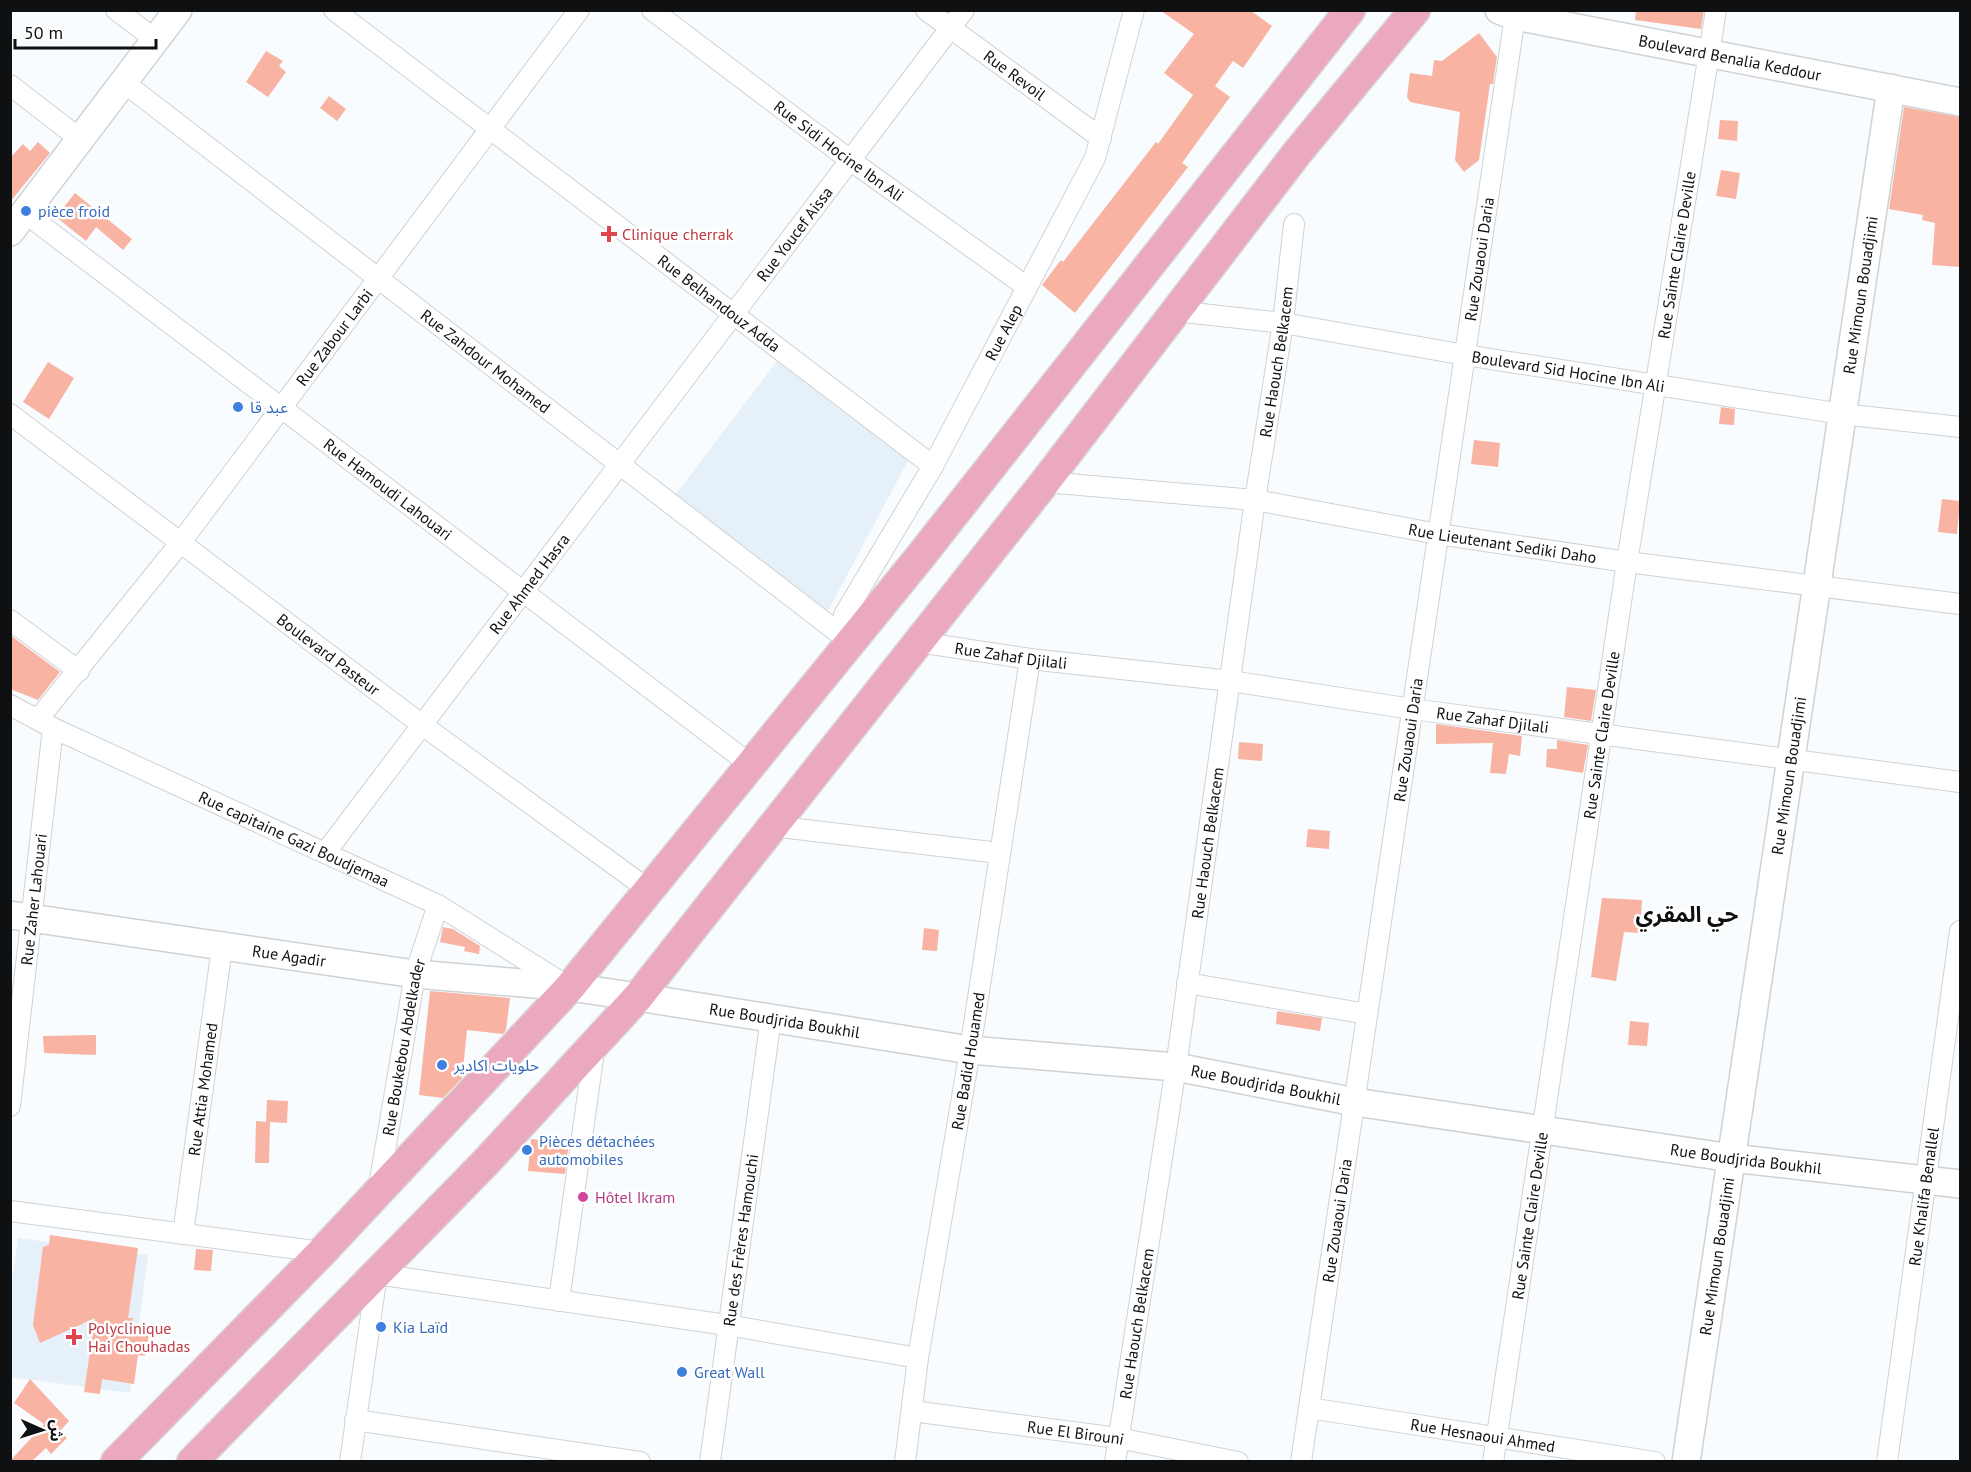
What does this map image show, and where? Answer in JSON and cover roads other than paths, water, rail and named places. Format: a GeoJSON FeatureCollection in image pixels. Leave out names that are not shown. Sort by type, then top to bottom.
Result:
{"type":"FeatureCollection","features":[{"type":"Feature","properties":{"kind":"main road"},"geometry":{"type":"LineString","coordinates":[[117,1461],[322,1252],[570,987],[849,641],[920,557],[1350,10]]}},
{"type":"Feature","properties":{"kind":"main road"},"geometry":{"type":"LineString","coordinates":[[192,1461],[378,1274],[638,997],[1045,482],[1297,153],[1414,10]]}},
{"type":"Feature","properties":{"kind":"street"},"geometry":{"type":"LineString","coordinates":[[116,10],[156,40]]}},
{"type":"Feature","properties":{"kind":"street"},"geometry":{"type":"LineString","coordinates":[[18,223],[122,81],[178,10]]}},
{"type":"Feature","properties":{"kind":"street","name":"Rue Belhandouz Adda"},"geometry":{"type":"LineString","coordinates":[[334,10],[933,466]]}},
{"type":"Feature","properties":{"kind":"street","name":"Rue Zabour Larbi"},"geometry":{"type":"LineString","coordinates":[[46,723],[79,671],[182,542],[579,10]]}},
{"type":"Feature","properties":{"kind":"street","name":"Rue Sidi Hocine Ibn Ali"},"geometry":{"type":"LineString","coordinates":[[652,10],[850,160],[1027,287]]}},
{"type":"Feature","properties":{"kind":"street","name":"Rue Revoil"},"geometry":{"type":"LineString","coordinates":[[926,10],[1101,138]]}},
{"type":"Feature","properties":{"kind":"street","name":"Rue Youcef Aissa"},"geometry":{"type":"LineString","coordinates":[[732,314],[964,10]]}},
{"type":"Feature","properties":{"kind":"street","name":"Rue Alep"},"geometry":{"type":"LineString","coordinates":[[849,641],[844,615],[933,466],[1095,158],[1134,10]]}},
{"type":"Feature","properties":{"kind":"street","name":"Rue Sainte Claire Deville"},"geometry":{"type":"LineString","coordinates":[[1493,1461],[1627,562],[1716,10]]}},
{"type":"Feature","properties":{"kind":"street","name":"Boulevard Benalia Keddour"},"geometry":{"type":"LineString","coordinates":[[1507,13],[1960,102]]}},
{"type":"Feature","properties":{"kind":"street","name":"Rue Zouaoui Daria"},"geometry":{"type":"LineString","coordinates":[[1301,1461],[1465,355],[1507,13]]}},
{"type":"Feature","properties":{"kind":"street","name":"Rue Zahdour Mohamed"},"geometry":{"type":"LineString","coordinates":[[122,81],[849,641]]}},
{"type":"Feature","properties":{"kind":"street"},"geometry":{"type":"LineString","coordinates":[[10,85],[80,139]]}},
{"type":"Feature","properties":{"kind":"street","name":"Rue Mimoun Bouadjimi"},"geometry":{"type":"LineString","coordinates":[[1686,1461],[1891,88]]}},
{"type":"Feature","properties":{"kind":"street","name":"Rue Hamoudi Lahouari"},"geometry":{"type":"LineString","coordinates":[[18,223],[282,406],[751,765]]}},
{"type":"Feature","properties":{"kind":"street","name":"Rue Haouch Belkacem"},"geometry":{"type":"LineString","coordinates":[[1115,1461],[1176,1067],[1255,500],[1283,323],[1294,224]]}},
{"type":"Feature","properties":{"kind":"street","name":"Boulevard Sid Hocine Ibn Ali"},"geometry":{"type":"LineString","coordinates":[[1175,311],[1283,323],[1465,355],[1842,414],[1960,427]]}},
{"type":"Feature","properties":{"kind":"street","name":"Rue Ahmed Hasra"},"geometry":{"type":"LineString","coordinates":[[325,853],[732,314]]}},
{"type":"Feature","properties":{"kind":"street","name":"Boulevard Pasteur"},"geometry":{"type":"LineString","coordinates":[[10,414],[421,724],[649,890]]}},
{"type":"Feature","properties":{"kind":"street","name":"Rue Lieutenant Sediki Daho"},"geometry":{"type":"LineString","coordinates":[[1045,482],[1255,500],[1438,534],[1627,562],[1960,604]]}},
{"type":"Feature","properties":{"kind":"street"},"geometry":{"type":"LineString","coordinates":[[10,620],[79,671]]}},
{"type":"Feature","properties":{"kind":"street","name":"Rue Zahaf Djilali"},"geometry":{"type":"LineString","coordinates":[[918,642],[1030,659],[1231,681],[1412,709],[1960,782]]}},
{"type":"Feature","properties":{"kind":"street","name":"Rue Badid Houamed"},"geometry":{"type":"LineString","coordinates":[[905,1461],[918,1358],[970,1050],[1030,659]]}},
{"type":"Feature","properties":{"kind":"street","name":"Rue capitaine Gazi Boudjemaa"},"geometry":{"type":"LineString","coordinates":[[10,705],[438,905],[570,987]]}},
{"type":"Feature","properties":{"kind":"street","name":"Rue Zaher Lahouari"},"geometry":{"type":"LineString","coordinates":[[10,1106],[21,917],[46,723]]}},
{"type":"Feature","properties":{"kind":"street"},"geometry":{"type":"LineString","coordinates":[[772,826],[999,854]]}},
{"type":"Feature","properties":{"kind":"street","name":"Rue Boukebou Abdelkader"},"geometry":{"type":"LineString","coordinates":[[378,1192],[415,974],[438,905]]}},
{"type":"Feature","properties":{"kind":"street","name":"Rue Agadir"},"geometry":{"type":"LineString","coordinates":[[21,917],[415,974],[570,987]]}},
{"type":"Feature","properties":{"kind":"street","name":"Rue Khalifa Benallel"},"geometry":{"type":"LineString","coordinates":[[1887,1461],[1960,931]]}},
{"type":"Feature","properties":{"kind":"street","name":"Rue Attia Mohamed"},"geometry":{"type":"LineString","coordinates":[[183,1234],[222,947]]}},
{"type":"Feature","properties":{"kind":"street"},"geometry":{"type":"LineString","coordinates":[[1187,983],[1367,1014]]}},
{"type":"Feature","properties":{"kind":"street","name":"Rue Boudjrida Boukhil"},"geometry":{"type":"LineString","coordinates":[[570,987],[970,1050],[1176,1067],[1355,1102],[1732,1158],[1960,1184]]}},
{"type":"Feature","properties":{"kind":"street","name":"Rue des Frères Hamouchi"},"geometry":{"type":"LineString","coordinates":[[710,1461],[771,1018]]}},
{"type":"Feature","properties":{"kind":"street"},"geometry":{"type":"LineString","coordinates":[[559,1301],[596,1044]]}},
{"type":"Feature","properties":{"kind":"street"},"geometry":{"type":"LineString","coordinates":[[10,1211],[322,1252]]}},
{"type":"Feature","properties":{"kind":"street"},"geometry":{"type":"LineString","coordinates":[[350,1461],[378,1274],[727,1325],[918,1358]]}},
{"type":"Feature","properties":{"kind":"street","name":"Rue Hesnaoui Ahmed"},"geometry":{"type":"LineString","coordinates":[[1309,1408],[1654,1461]]}},
{"type":"Feature","properties":{"kind":"street","name":"Rue El Birouni"},"geometry":{"type":"LineString","coordinates":[[912,1411],[1118,1438],[1238,1461]]}},
{"type":"Feature","properties":{"kind":"street"},"geometry":{"type":"LineString","coordinates":[[355,1420],[640,1461]]}},
{"type":"Feature","properties":{"kind":"place","name":"pièce froid"},"geometry":{"type":"Point","coordinates":[26,211]}},
{"type":"Feature","properties":{"kind":"place","name":"Clinique cherrak"},"geometry":{"type":"Point","coordinates":[609,234]}},
{"type":"Feature","properties":{"kind":"place","name":"عبد قا"},"geometry":{"type":"Point","coordinates":[238,407]}},
{"type":"Feature","properties":{"kind":"place","name":"حلويات اكادير"},"geometry":{"type":"Point","coordinates":[442,1065]}},
{"type":"Feature","properties":{"kind":"place","name":"Pièces détachées automobiles"},"geometry":{"type":"Point","coordinates":[527,1150]}},
{"type":"Feature","properties":{"kind":"place","name":"Hôtel Ikram"},"geometry":{"type":"Point","coordinates":[583,1197]}},
{"type":"Feature","properties":{"kind":"place","name":"Kia Laïd"},"geometry":{"type":"Point","coordinates":[381,1327]}},
{"type":"Feature","properties":{"kind":"place","name":"Polyclinique Hai Chouhadas"},"geometry":{"type":"Point","coordinates":[74,1337]}},
{"type":"Feature","properties":{"kind":"place","name":"Great Wall"},"geometry":{"type":"Point","coordinates":[682,1372]}},
{"type":"Feature","properties":{"kind":"district","name":"حي المقري"},"geometry":{"type":"Point","coordinates":[1687,914]}}]}
